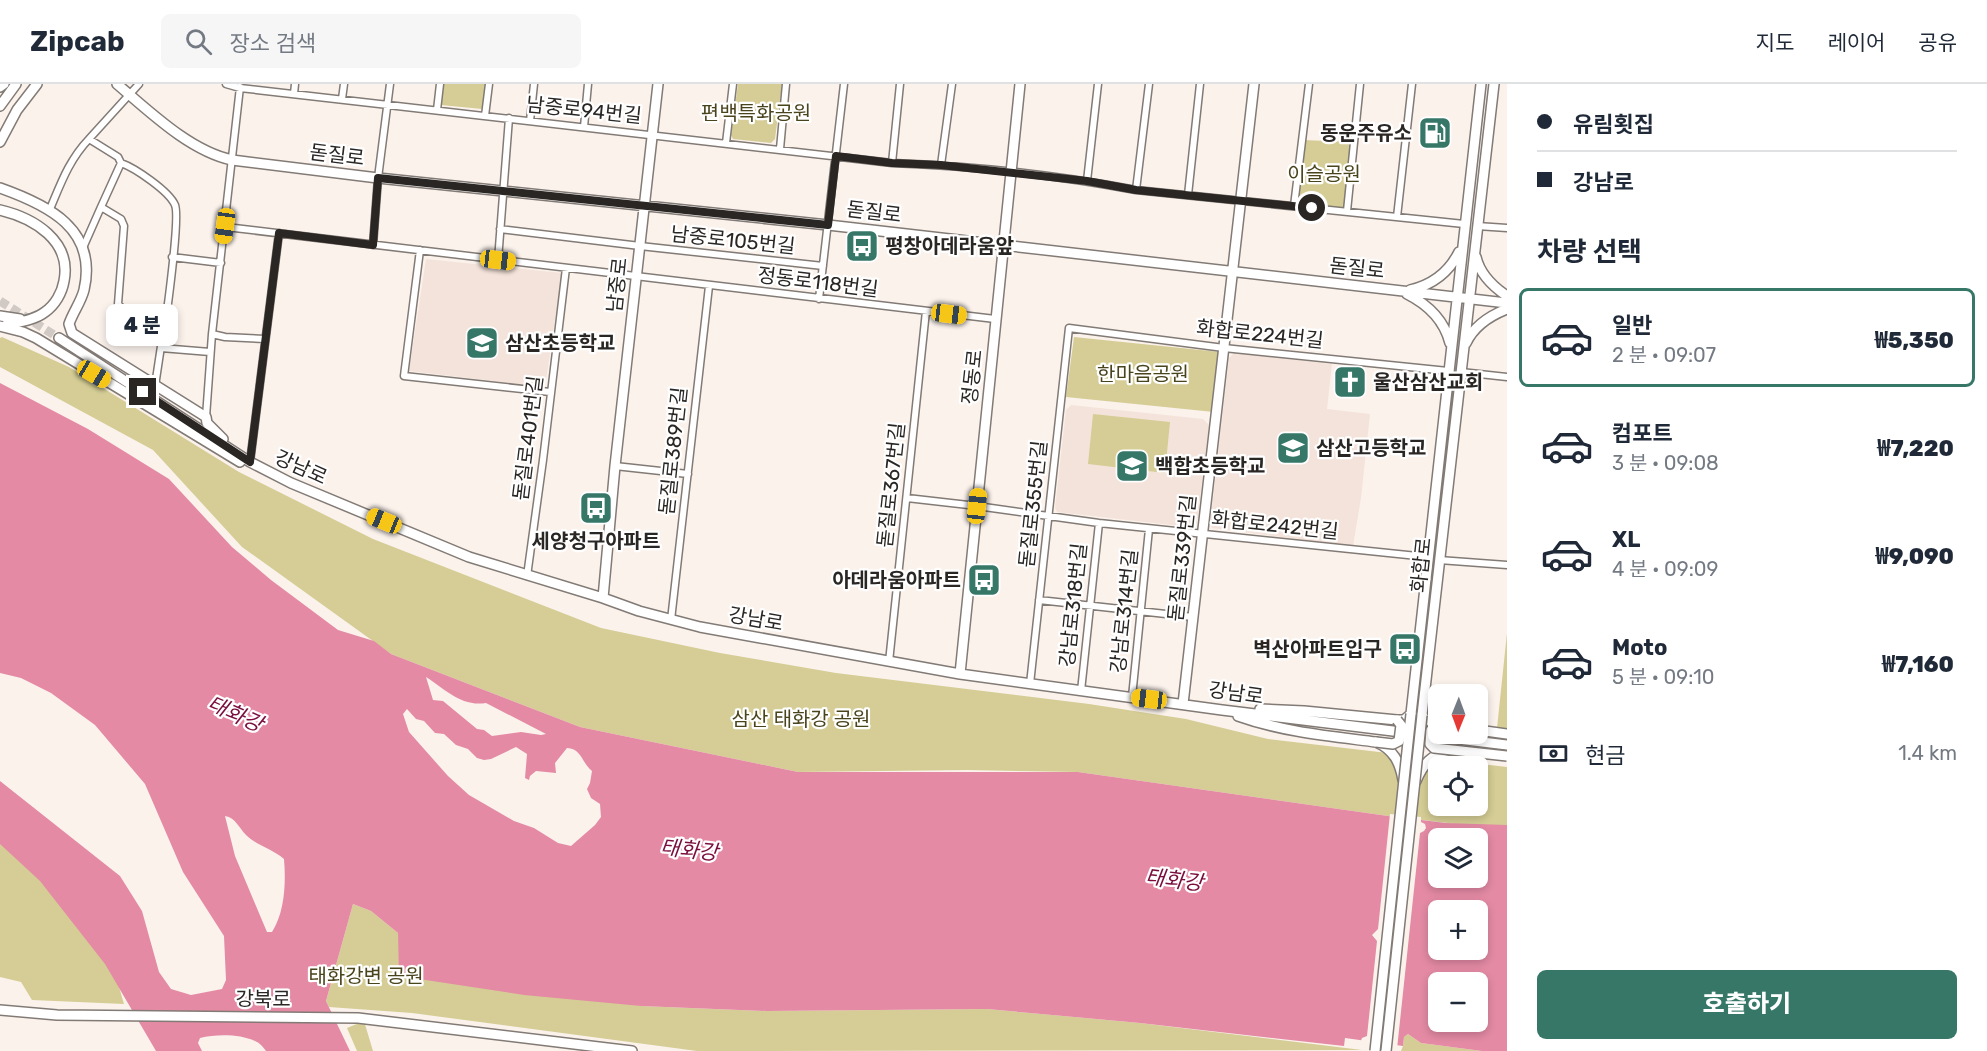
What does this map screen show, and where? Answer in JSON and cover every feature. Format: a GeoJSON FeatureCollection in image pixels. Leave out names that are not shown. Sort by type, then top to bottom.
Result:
{"type":"FeatureCollection","features":[{"type":"Feature","properties":{"kind":"main road"},"geometry":{"type":"LineString","coordinates":[[0,87],[4,84]]}},
{"type":"Feature","properties":{"kind":"main road"},"geometry":{"type":"LineString","coordinates":[[0,106],[16,84]]}},
{"type":"Feature","properties":{"kind":"main road"},"geometry":{"type":"LineString","coordinates":[[0,142],[17,110],[37,84]]}},
{"type":"Feature","properties":{"kind":"main road","name":"돋질로"},"geometry":{"type":"LineString","coordinates":[[117,84],[186,140],[221,158],[232,160],[378,178],[644,204],[1507,303]]}},
{"type":"Feature","properties":{"kind":"main road","name":"남중로"},"geometry":{"type":"LineString","coordinates":[[603,598],[615,466],[658,84]]}},
{"type":"Feature","properties":{"kind":"main road","name":"정동로"},"geometry":{"type":"LineString","coordinates":[[960,674],[1020,84]]}},
{"type":"Feature","properties":{"kind":"main road","name":"돋질로339번길"},"geometry":{"type":"LineString","coordinates":[[1183,704],[1254,84]]}},
{"type":"Feature","properties":{"kind":"main road","name":"화합로"},"geometry":{"type":"LineString","coordinates":[[1375,1051],[1425,571],[1480,84]]}},
{"type":"Feature","properties":{"kind":"main road","name":"화합로"},"geometry":{"type":"LineString","coordinates":[[1386,1051],[1439,560],[1494,84]]}},
{"type":"Feature","properties":{"kind":"main road"},"geometry":{"type":"LineString","coordinates":[[0,188],[50,209],[67,223],[76,236],[86,265],[86,282],[70,321],[70,331],[206,417],[207,423],[235,452]]}},
{"type":"Feature","properties":{"kind":"main road"},"geometry":{"type":"LineString","coordinates":[[0,210],[32,220],[46,230],[55,240],[65,266],[63,288],[52,306],[34,318],[0,326]]}},
{"type":"Feature","properties":{"kind":"main road"},"geometry":{"type":"LineString","coordinates":[[1461,248],[1462,260],[1466,263],[1471,261],[1474,250]]}},
{"type":"Feature","properties":{"kind":"main road"},"geometry":{"type":"LineString","coordinates":[[1399,291],[1417,288],[1438,278],[1455,260],[1461,248]]}},
{"type":"Feature","properties":{"kind":"main road"},"geometry":{"type":"LineString","coordinates":[[1474,250],[1483,273],[1491,284],[1507,296]]}},
{"type":"Feature","properties":{"kind":"main road"},"geometry":{"type":"LineString","coordinates":[[1399,291],[1420,301],[1438,318],[1447,334],[1450,347]]}},
{"type":"Feature","properties":{"kind":"main road"},"geometry":{"type":"LineString","coordinates":[[1464,348],[1470,335],[1482,322],[1507,309]]}},
{"type":"Feature","properties":{"kind":"main road"},"geometry":{"type":"LineString","coordinates":[[0,316],[12,319],[34,318]]}},
{"type":"Feature","properties":{"kind":"main road"},"geometry":{"type":"LineString","coordinates":[[0,326],[36,338],[231,457],[267,475],[291,483]]}},
{"type":"Feature","properties":{"kind":"main road","name":"강남로"},"geometry":{"type":"LineString","coordinates":[[59,339],[250,462],[291,483],[469,557],[671,620],[960,674],[1222,710],[1507,745]]}},
{"type":"Feature","properties":{"kind":"main road"},"geometry":{"type":"LineString","coordinates":[[1448,371],[1450,363],[1456,360],[1461,364],[1461,372]]}},
{"type":"Feature","properties":{"kind":"main road"},"geometry":{"type":"LineString","coordinates":[[1222,710],[1304,711],[1397,720],[1404,720],[1411,714]]}},
{"type":"Feature","properties":{"kind":"main road"},"geometry":{"type":"LineString","coordinates":[[1222,710],[1267,725],[1301,733],[1393,744],[1399,741],[1401,725],[1397,720]]}},
{"type":"Feature","properties":{"kind":"main road"},"geometry":{"type":"LineString","coordinates":[[1422,715],[1428,723]]}},
{"type":"Feature","properties":{"kind":"main road"},"geometry":{"type":"LineString","coordinates":[[1488,731],[1507,734]]}},
{"type":"Feature","properties":{"kind":"main road"},"geometry":{"type":"LineString","coordinates":[[1376,742],[1393,754],[1400,766],[1403,782]]}},
{"type":"Feature","properties":{"kind":"main road"},"geometry":{"type":"LineString","coordinates":[[1431,744],[1431,747],[1507,756]]}},
{"type":"Feature","properties":{"kind":"main road"},"geometry":{"type":"LineString","coordinates":[[1415,783],[1427,761],[1440,753],[1451,750]]}},
{"type":"Feature","properties":{"kind":"main road","name":"강북로"},"geometry":{"type":"LineString","coordinates":[[0,1010],[57,1015],[358,1017],[632,1051]]}},
{"type":"Feature","properties":{"kind":"street"},"geometry":{"type":"LineString","coordinates":[[50,209],[64,173],[74,157],[139,84]]}},
{"type":"Feature","properties":{"kind":"street","name":"남중로94번길"},"geometry":{"type":"LineString","coordinates":[[226,84],[294,94],[892,163],[1011,172],[1087,181],[1136,190],[1464,224]]}},
{"type":"Feature","properties":{"kind":"street"},"geometry":{"type":"LineString","coordinates":[[294,94],[295,84]]}},
{"type":"Feature","properties":{"kind":"street"},"geometry":{"type":"LineString","coordinates":[[342,99],[344,84]]}},
{"type":"Feature","properties":{"kind":"street"},"geometry":{"type":"LineString","coordinates":[[373,245],[378,178],[390,84]]}},
{"type":"Feature","properties":{"kind":"street"},"geometry":{"type":"LineString","coordinates":[[437,110],[440,84]]}},
{"type":"Feature","properties":{"kind":"street"},"geometry":{"type":"LineString","coordinates":[[485,116],[489,84]]}},
{"type":"Feature","properties":{"kind":"street"},"geometry":{"type":"LineString","coordinates":[[530,121],[534,84]]}},
{"type":"Feature","properties":{"kind":"street"},"geometry":{"type":"LineString","coordinates":[[584,127],[588,84]]}},
{"type":"Feature","properties":{"kind":"street"},"geometry":{"type":"LineString","coordinates":[[726,143],[733,84]]}},
{"type":"Feature","properties":{"kind":"street"},"geometry":{"type":"LineString","coordinates":[[780,149],[786,84]]}},
{"type":"Feature","properties":{"kind":"street"},"geometry":{"type":"LineString","coordinates":[[819,299],[844,84]]}},
{"type":"Feature","properties":{"kind":"street"},"geometry":{"type":"LineString","coordinates":[[892,163],[900,84]]}},
{"type":"Feature","properties":{"kind":"street"},"geometry":{"type":"LineString","coordinates":[[941,165],[952,84]]}},
{"type":"Feature","properties":{"kind":"street"},"geometry":{"type":"LineString","coordinates":[[1087,181],[1098,84]]}},
{"type":"Feature","properties":{"kind":"street"},"geometry":{"type":"LineString","coordinates":[[1136,190],[1149,84]]}},
{"type":"Feature","properties":{"kind":"street"},"geometry":{"type":"LineString","coordinates":[[1188,195],[1200,84]]}},
{"type":"Feature","properties":{"kind":"street"},"geometry":{"type":"LineString","coordinates":[[1294,206],[1309,84]]}},
{"type":"Feature","properties":{"kind":"street"},"geometry":{"type":"LineString","coordinates":[[1347,212],[1360,84]]}},
{"type":"Feature","properties":{"kind":"street"},"geometry":{"type":"LineString","coordinates":[[1397,217],[1412,84]]}},
{"type":"Feature","properties":{"kind":"street"},"geometry":{"type":"LineString","coordinates":[[206,417],[214,308],[240,86]]}},
{"type":"Feature","properties":{"kind":"street"},"geometry":{"type":"LineString","coordinates":[[498,260],[509,118]]}},
{"type":"Feature","properties":{"kind":"street"},"geometry":{"type":"LineString","coordinates":[[89,139],[118,157],[121,163],[130,166],[159,188],[174,204],[176,217],[167,315],[155,386]]}},
{"type":"Feature","properties":{"kind":"street"},"geometry":{"type":"LineString","coordinates":[[82,250],[121,163]]}},
{"type":"Feature","properties":{"kind":"street"},"geometry":{"type":"LineString","coordinates":[[101,207],[121,219],[124,226],[118,304],[124,310],[158,326],[163,333]]}},
{"type":"Feature","properties":{"kind":"street","name":"정동로118번길"},"geometry":{"type":"LineString","coordinates":[[225,226],[995,319]]}},
{"type":"Feature","properties":{"kind":"street"},"geometry":{"type":"LineString","coordinates":[[1477,226],[1507,228]]}},
{"type":"Feature","properties":{"kind":"street","name":"남중로105번길"},"geometry":{"type":"LineString","coordinates":[[500,229],[823,266]]}},
{"type":"Feature","properties":{"kind":"street"},"geometry":{"type":"LineString","coordinates":[[250,462],[279,233]]}},
{"type":"Feature","properties":{"kind":"street"},"geometry":{"type":"LineString","coordinates":[[420,250],[404,376],[550,392]]}},
{"type":"Feature","properties":{"kind":"street"},"geometry":{"type":"LineString","coordinates":[[172,257],[221,263]]}},
{"type":"Feature","properties":{"kind":"street","name":"돋질로401번길"},"geometry":{"type":"LineString","coordinates":[[527,576],[566,268]]}},
{"type":"Feature","properties":{"kind":"street","name":"돋질로389번길"},"geometry":{"type":"LineString","coordinates":[[671,620],[709,286]]}},
{"type":"Feature","properties":{"kind":"street","name":"돋질로367번길"},"geometry":{"type":"LineString","coordinates":[[890,662],[926,311]]}},
{"type":"Feature","properties":{"kind":"street","name":"화합로224번길"},"geometry":{"type":"LineString","coordinates":[[1069,328],[1224,348],[1448,371]]}},
{"type":"Feature","properties":{"kind":"street","name":"돋질로355번길"},"geometry":{"type":"LineString","coordinates":[[1030,684],[1069,328]]}},
{"type":"Feature","properties":{"kind":"street"},"geometry":{"type":"LineString","coordinates":[[212,334],[265,339]]}},
{"type":"Feature","properties":{"kind":"street"},"geometry":{"type":"LineString","coordinates":[[161,348],[210,352]]}},
{"type":"Feature","properties":{"kind":"street"},"geometry":{"type":"LineString","coordinates":[[1461,372],[1507,377]]}},
{"type":"Feature","properties":{"kind":"street"},"geometry":{"type":"LineString","coordinates":[[615,466],[687,474]]}},
{"type":"Feature","properties":{"kind":"street","name":"화합로242번길"},"geometry":{"type":"LineString","coordinates":[[907,498],[1149,529],[1427,557]]}},
{"type":"Feature","properties":{"kind":"street","name":"강남로318번길"},"geometry":{"type":"LineString","coordinates":[[1081,691],[1099,523]]}},
{"type":"Feature","properties":{"kind":"street","name":"강남로314번길"},"geometry":{"type":"LineString","coordinates":[[1132,697],[1149,529]]}},
{"type":"Feature","properties":{"kind":"street"},"geometry":{"type":"LineString","coordinates":[[1439,560],[1507,565]]}},
{"type":"Feature","properties":{"kind":"street"},"geometry":{"type":"LineString","coordinates":[[1039,600],[1193,617]]}},
{"type":"Feature","properties":{"kind":"shaded area","name":"삼산초등학교"},"geometry":{"type":"Polygon","coordinates":[[[426,259],[562,273],[545,387],[409,371],[426,259]]]}},
{"type":"Feature","properties":{"kind":"shaded area","name":"삼산고등학교"},"geometry":{"type":"Polygon","coordinates":[[[1234,353],[1332,364],[1327,409],[1370,414],[1361,498],[1353,546],[1212,528],[1210,524],[1229,358],[1234,353]]]}},
{"type":"Feature","properties":{"kind":"shaded area","name":"백합초등학교"},"geometry":{"type":"Polygon","coordinates":[[[1071,405],[1203,419],[1209,425],[1197,523],[1189,527],[1057,512],[1055,508],[1066,410],[1071,405]]]}},
{"type":"Feature","properties":{"kind":"green space"},"geometry":{"type":"Polygon","coordinates":[[[443,84],[485,84],[482,109],[441,105],[443,84]]]}},
{"type":"Feature","properties":{"kind":"green space","name":"편백특화공원"},"geometry":{"type":"Polygon","coordinates":[[[738,84],[782,84],[775,139],[771,143],[733,139],[731,135],[738,84]]]}},
{"type":"Feature","properties":{"kind":"green space","name":"이슬공원"},"geometry":{"type":"Polygon","coordinates":[[[1302,140],[1354,142],[1347,211],[1294,206],[1302,140]]]}},
{"type":"Feature","properties":{"kind":"green space","name":"삼산 태화강 공원"},"geometry":{"type":"Polygon","coordinates":[[[2,337],[69,367],[239,472],[373,539],[601,628],[720,653],[836,673],[1089,704],[1186,719],[1268,739],[1428,758],[1428,816],[1488,816],[1488,765],[1507,767],[1507,830],[1388,816],[1078,772],[967,770],[798,772],[580,727],[391,654],[242,547],[153,450],[0,367],[0,338],[2,337]]]}},
{"type":"Feature","properties":{"kind":"green space","name":"한마음공원"},"geometry":{"type":"Polygon","coordinates":[[[1074,337],[1220,352],[1214,412],[1066,397],[1074,337]]]}},
{"type":"Feature","properties":{"kind":"green space"},"geometry":{"type":"Polygon","coordinates":[[[1093,414],[1170,422],[1165,473],[1088,464],[1093,414]]]}},
{"type":"Feature","properties":{"kind":"green space"},"geometry":{"type":"Polygon","coordinates":[[[1507,633],[1507,729],[1497,728],[1507,633]]]}},
{"type":"Feature","properties":{"kind":"green space"},"geometry":{"type":"Polygon","coordinates":[[[0,836],[36,869],[112,963],[124,1004],[32,1000],[21,982],[0,977],[0,836]]]}},
{"type":"Feature","properties":{"kind":"green space","name":"태화강변 공원"},"geometry":{"type":"Polygon","coordinates":[[[353,904],[371,911],[398,933],[641,1006],[767,1011],[987,1009],[1140,1023],[1362,1050],[697,1051],[412,1013],[329,1007],[326,1001],[353,904]]]}},
{"type":"Feature","properties":{"kind":"green space"},"geometry":{"type":"Polygon","coordinates":[[[364,1021],[373,1051],[357,1051],[347,1028],[364,1021]]]}},
{"type":"Feature","properties":{"kind":"green space"},"geometry":{"type":"Polygon","coordinates":[[[1408,1034],[1421,1043],[1482,1051],[1401,1051],[1404,1037],[1408,1034]]]}},
{"type":"Feature","properties":{"kind":"water","name":"태화강"},"geometry":{"type":"Polygon","coordinates":[[[0,383],[88,429],[169,479],[232,547],[271,580],[338,630],[374,641],[391,654],[580,727],[798,772],[1078,772],[1388,816],[1446,823],[1507,825],[1507,1051],[1482,1051],[1421,1043],[1408,1034],[1404,1037],[1403,1046],[1345,1038],[1344,1046],[1140,1023],[987,1009],[767,1011],[641,1006],[524,995],[399,976],[398,933],[371,911],[353,904],[326,1001],[350,1051],[266,1051],[258,1043],[249,1039],[220,1035],[200,1038],[198,1043],[202,1051],[156,1051],[105,964],[40,881],[0,844],[0,781],[120,876],[142,911],[159,972],[171,989],[191,995],[222,989],[226,980],[224,936],[183,872],[145,784],[95,725],[51,693],[21,678],[0,673],[0,383]],[[426,677],[433,700],[443,701],[477,729],[484,730],[492,736],[521,732],[546,734],[486,703],[477,704],[461,700],[426,677]],[[407,709],[403,714],[409,732],[448,776],[469,795],[514,821],[534,828],[558,843],[571,846],[601,817],[600,804],[591,798],[587,789],[592,771],[575,750],[567,748],[555,763],[556,773],[536,771],[529,780],[525,778],[527,754],[516,747],[491,759],[477,758],[468,749],[456,745],[444,734],[435,733],[424,721],[416,719],[407,709]],[[225,816],[235,856],[267,932],[272,932],[280,915],[284,897],[284,859],[250,838],[235,821],[225,816]]]}},
{"type":"Feature","properties":{"kind":"pier"},"geometry":{"type":"Polygon","coordinates":[[[1390,814],[1421,817],[1421,822],[1426,828],[1420,833],[1397,1049],[1360,1043],[1362,1038],[1367,1036],[1377,941],[1372,935],[1378,929],[1390,814]]]}},
{"type":"Feature","properties":{"kind":"tunnel"},"geometry":{"type":"LineString","coordinates":[[0,301],[59,338]]}},
{"type":"Feature","properties":{"kind":"place","name":"동운주유소"},"geometry":{"type":"Point","coordinates":[1435,133]}},
{"type":"Feature","properties":{"kind":"place","name":"평창아데라움앞"},"geometry":{"type":"Point","coordinates":[862,246]}},
{"type":"Feature","properties":{"kind":"place","name":"삼산초등학교"},"geometry":{"type":"Point","coordinates":[482,343]}},
{"type":"Feature","properties":{"kind":"place","name":"울산삼산교회"},"geometry":{"type":"Point","coordinates":[1350,382]}},
{"type":"Feature","properties":{"kind":"place","name":"삼산고등학교"},"geometry":{"type":"Point","coordinates":[1293,448]}},
{"type":"Feature","properties":{"kind":"place","name":"백합초등학교"},"geometry":{"type":"Point","coordinates":[1132,466]}},
{"type":"Feature","properties":{"kind":"place","name":"세양청구아파트"},"geometry":{"type":"Point","coordinates":[596,508]}},
{"type":"Feature","properties":{"kind":"place","name":"아데라움아파트"},"geometry":{"type":"Point","coordinates":[984,580]}},
{"type":"Feature","properties":{"kind":"place","name":"벽산아파트입구"},"geometry":{"type":"Point","coordinates":[1405,649]}},
{"type":"Feature","properties":{"kind":"route"},"geometry":{"type":"LineString","coordinates":[[143,392],[250,462],[279,233],[373,245],[378,178],[828,225],[836,156],[892,163],[941,165],[1087,181],[1136,190],[1312,208]]}}]}
